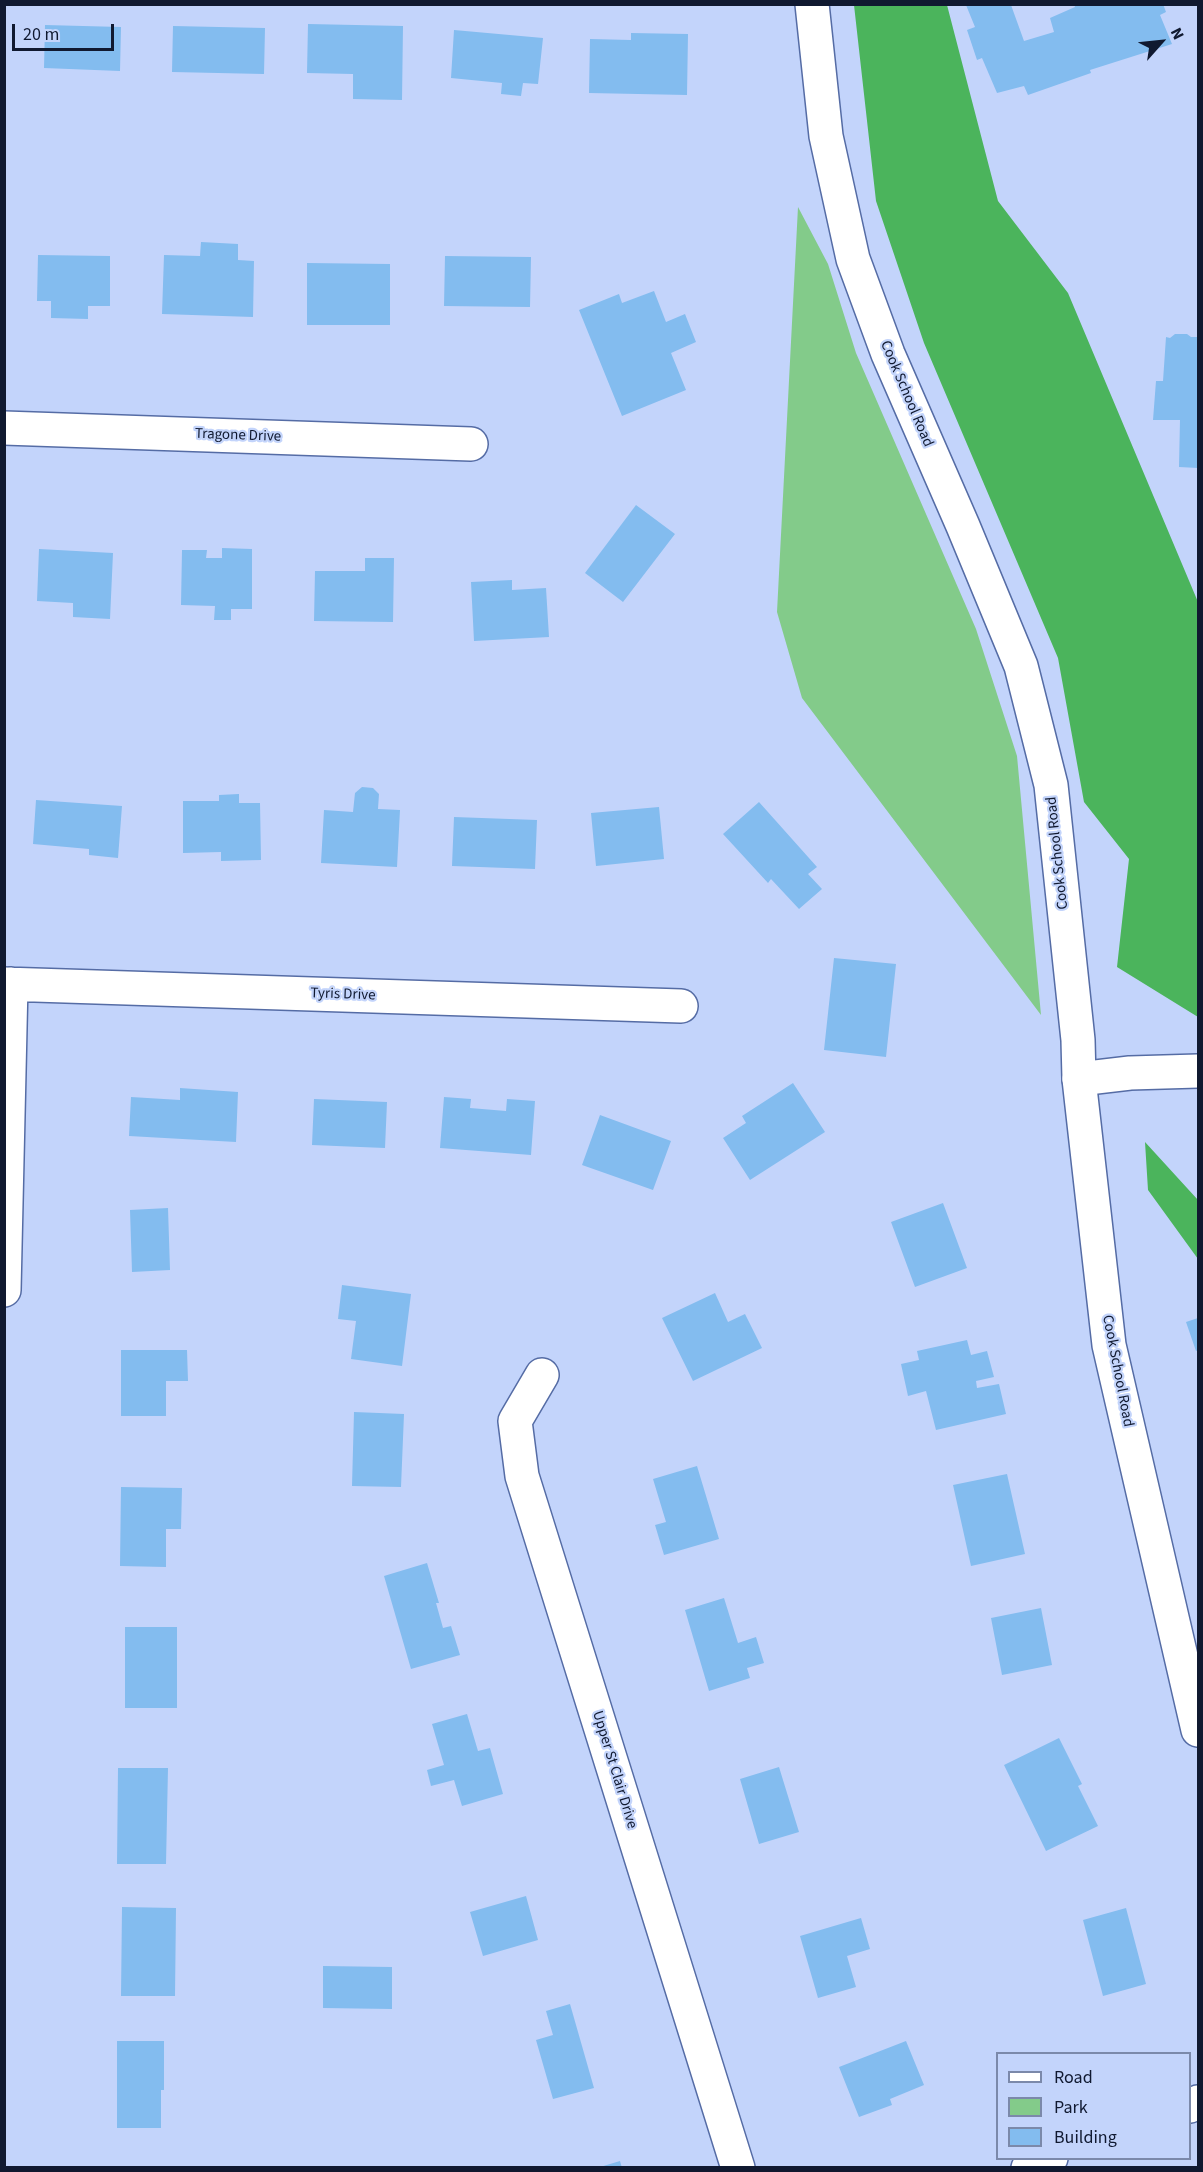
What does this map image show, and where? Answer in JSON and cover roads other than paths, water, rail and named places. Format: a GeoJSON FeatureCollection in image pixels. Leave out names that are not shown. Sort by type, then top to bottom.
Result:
{"type":"FeatureCollection","features":[{"type":"Feature","properties":{"kind":"street","name":"Cook School Road"},"geometry":{"type":"LineString","coordinates":[[812,4],[826,136],[853,259],[888,354],[963,526],[1020,666],[1051,785],[1078,1040],[1079,1079],[1109,1345],[1198,1730]]}},
{"type":"Feature","properties":{"kind":"street","name":"Tragone Drive"},"geometry":{"type":"LineString","coordinates":[[4,428],[471,444]]}},
{"type":"Feature","properties":{"kind":"street"},"geometry":{"type":"LineString","coordinates":[[4,1290],[8,984]]}},
{"type":"Feature","properties":{"kind":"street","name":"Tyris Drive"},"geometry":{"type":"LineString","coordinates":[[8,984],[681,1006]]}},
{"type":"Feature","properties":{"kind":"street"},"geometry":{"type":"LineString","coordinates":[[1079,1079],[1130,1073],[1198,1071]]}},
{"type":"Feature","properties":{"kind":"street","name":"Upper St Clair Drive"},"geometry":{"type":"LineString","coordinates":[[542,1375],[515,1421],[522,1476],[738,2168]]}},
{"type":"Feature","properties":{"kind":"street"},"geometry":{"type":"LineString","coordinates":[[1028,2168],[1046,2160]]}}]}
